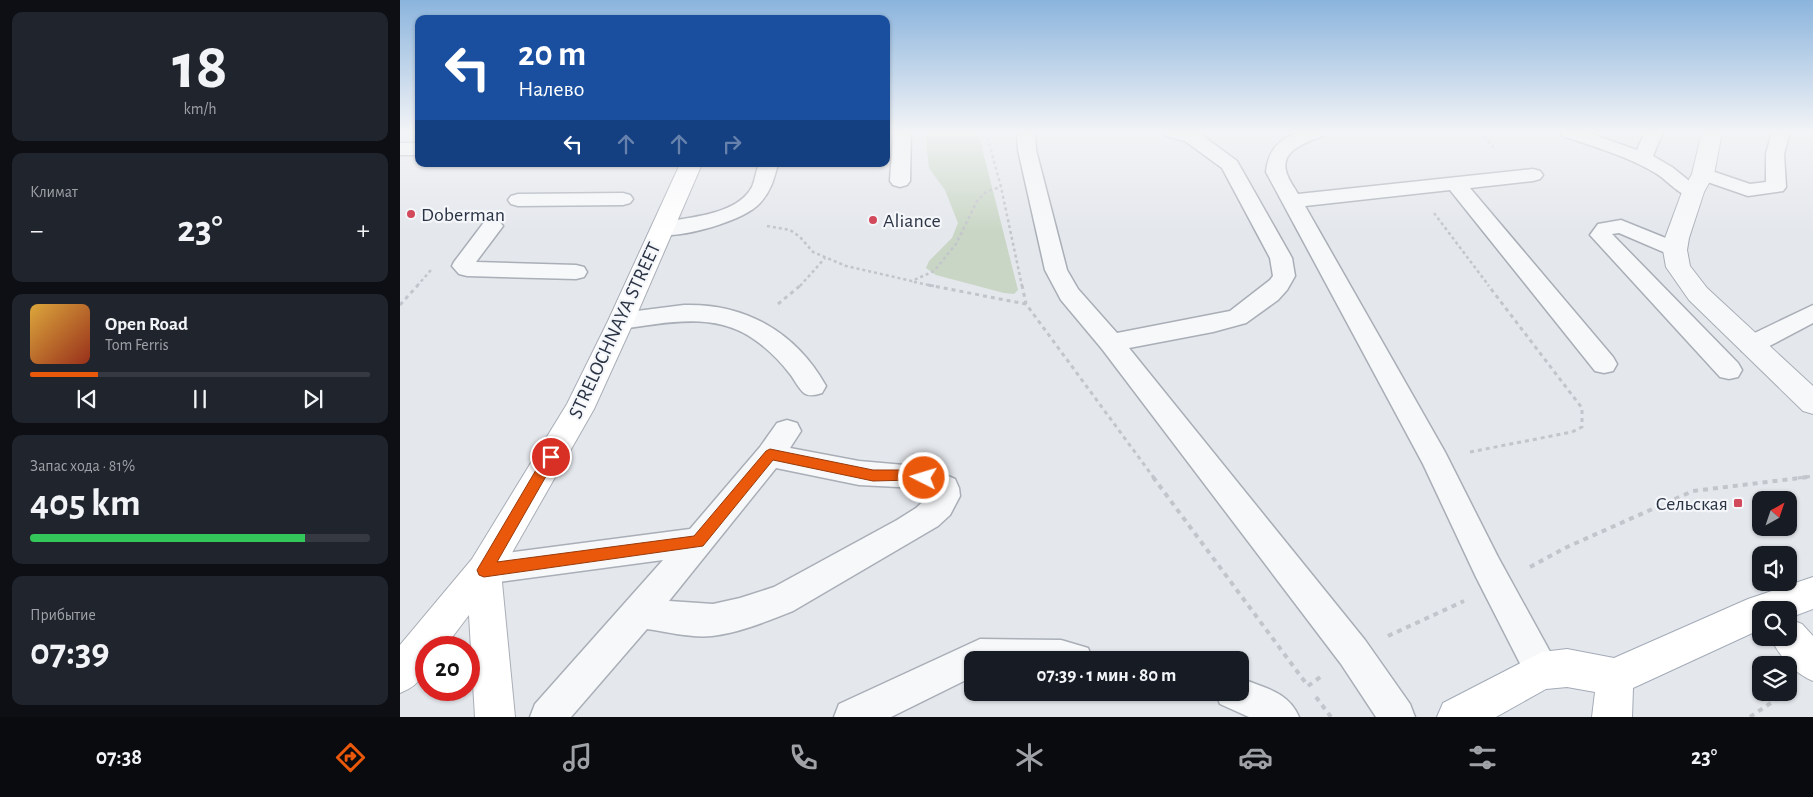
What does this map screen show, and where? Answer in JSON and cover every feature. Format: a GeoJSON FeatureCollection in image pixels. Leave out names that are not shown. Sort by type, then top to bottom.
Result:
{"type":"FeatureCollection","features":[{"type":"Feature","properties":{"kind":"main road","name":"STRELOCHNAYA STREET"},"geometry":{"type":"LineString","coordinates":[[400,674],[484,570],[579,408],[622,321],[690,167]]}},
{"type":"Feature","properties":{"kind":"main road"},"geometry":{"type":"LineString","coordinates":[[484,570],[495,717]]}},
{"type":"Feature","properties":{"kind":"main road"},"geometry":{"type":"LineString","coordinates":[[1791,601],[1813,593]]}},
{"type":"Feature","properties":{"kind":"main road"},"geometry":{"type":"LineString","coordinates":[[1457,717],[1542,671],[1567,668],[1615,677],[1752,616]]}},
{"type":"Feature","properties":{"kind":"main road"},"geometry":{"type":"LineString","coordinates":[[1797,645],[1813,662]]}},
{"type":"Feature","properties":{"kind":"main road"},"geometry":{"type":"LineString","coordinates":[[1612,717],[1615,677]]}},
{"type":"Feature","properties":{"kind":"street"},"geometry":{"type":"LineString","coordinates":[[1703,165],[1675,250],[1678,267],[1698,294],[1751,345],[1810,393]]}},
{"type":"Feature","properties":{"kind":"lane"},"geometry":{"type":"LineString","coordinates":[[900,181],[901,165]]}},
{"type":"Feature","properties":{"kind":"lane"},"geometry":{"type":"LineString","coordinates":[[1031,165],[1056,270],[1069,294],[1112,343],[1353,652],[1397,717]]}},
{"type":"Feature","properties":{"kind":"lane"},"geometry":{"type":"LineString","coordinates":[[1112,343],[1213,324],[1238,317],[1270,294],[1279,285],[1284,276],[1281,258],[1230,165]]}},
{"type":"Feature","properties":{"kind":"lane"},"geometry":{"type":"LineString","coordinates":[[1276,165],[1276,172],[1435,460],[1487,567],[1542,671]]}},
{"type":"Feature","properties":{"kind":"lane"},"geometry":{"type":"LineString","coordinates":[[1656,165],[1698,183],[1748,190],[1776,187],[1775,165]]}},
{"type":"Feature","properties":{"kind":"lane"},"geometry":{"type":"LineString","coordinates":[[662,229],[702,224],[742,206],[755,197],[761,188],[767,167]]}},
{"type":"Feature","properties":{"kind":"lane"},"geometry":{"type":"LineString","coordinates":[[1293,201],[1533,175]]}},
{"type":"Feature","properties":{"kind":"lane"},"geometry":{"type":"LineString","coordinates":[[1456,184],[1604,364]]}},
{"type":"Feature","properties":{"kind":"lane"},"geometry":{"type":"LineString","coordinates":[[518,200],[623,199]]}},
{"type":"Feature","properties":{"kind":"lane"},"geometry":{"type":"LineString","coordinates":[[492,226],[465,260],[463,266],[467,269],[576,272]]}},
{"type":"Feature","properties":{"kind":"lane"},"geometry":{"type":"LineString","coordinates":[[1675,250],[1621,226],[1605,229],[1601,235],[1729,370]]}},
{"type":"Feature","properties":{"kind":"lane"},"geometry":{"type":"LineString","coordinates":[[1751,345],[1813,312]]}},
{"type":"Feature","properties":{"kind":"lane"},"geometry":{"type":"LineString","coordinates":[[622,321],[680,314],[721,315],[747,323],[772,341],[798,364],[813,386]]}},
{"type":"Feature","properties":{"kind":"lane"},"geometry":{"type":"LineString","coordinates":[[548,717],[640,612],[770,455],[787,431]]}},
{"type":"Feature","properties":{"kind":"lane"},"geometry":{"type":"LineString","coordinates":[[640,612],[695,620],[713,620],[740,614],[782,600],[908,529],[940,506],[945,496],[945,488],[935,480],[913,475],[873,476],[770,455]]}},
{"type":"Feature","properties":{"kind":"lane"},"geometry":{"type":"LineString","coordinates":[[484,570],[698,542]]}},
{"type":"Feature","properties":{"kind":"lane"},"geometry":{"type":"LineString","coordinates":[[852,717],[964,664]]}},
{"type":"Feature","properties":{"kind":"lane"},"geometry":{"type":"LineString","coordinates":[[1249,699],[1272,709],[1281,717]]}},
{"type":"Feature","properties":{"kind":"path"},"geometry":{"type":"LineString","coordinates":[[995,165],[1026,304],[1331,717]]}},
{"type":"Feature","properties":{"kind":"path"},"geometry":{"type":"LineString","coordinates":[[912,281],[934,271],[956,244],[977,201],[987,191],[1001,187]]}},
{"type":"Feature","properties":{"kind":"path"},"geometry":{"type":"LineString","coordinates":[[1416,188],[1582,408],[1583,418],[1582,427],[1572,432],[1435,460]]}},
{"type":"Feature","properties":{"kind":"path"},"geometry":{"type":"LineString","coordinates":[[765,226],[790,230],[800,237],[813,252],[846,266],[1026,304]]}},
{"type":"Feature","properties":{"kind":"path"},"geometry":{"type":"LineString","coordinates":[[747,323],[772,309],[798,288],[825,258]]}},
{"type":"Feature","properties":{"kind":"path"},"geometry":{"type":"LineString","coordinates":[[400,305],[422,280]]}},
{"type":"Feature","properties":{"kind":"path"},"geometry":{"type":"LineString","coordinates":[[400,298],[407,298]]}},
{"type":"Feature","properties":{"kind":"path"},"geometry":{"type":"LineString","coordinates":[[1750,717],[1774,701]]}},
{"type":"Feature","properties":{"kind":"green space"},"geometry":{"type":"Polygon","coordinates":[[[929,165],[986,165],[1018,290],[1014,294],[936,275],[926,268],[929,261],[952,238],[958,223],[945,190],[929,165]]]}},
{"type":"Feature","properties":{"kind":"place","name":"Doberman"},"geometry":{"type":"Point","coordinates":[411,214]}},
{"type":"Feature","properties":{"kind":"place","name":"Aliance"},"geometry":{"type":"Point","coordinates":[873,220]}},
{"type":"Feature","properties":{"kind":"place","name":"Сельская"},"geometry":{"type":"Point","coordinates":[1738,503]}},
{"type":"Feature","properties":{"kind":"route"},"geometry":{"type":"LineString","coordinates":[[551,457],[484,570],[698,542],[770,455],[873,476],[913,475],[924,478]]}}]}
